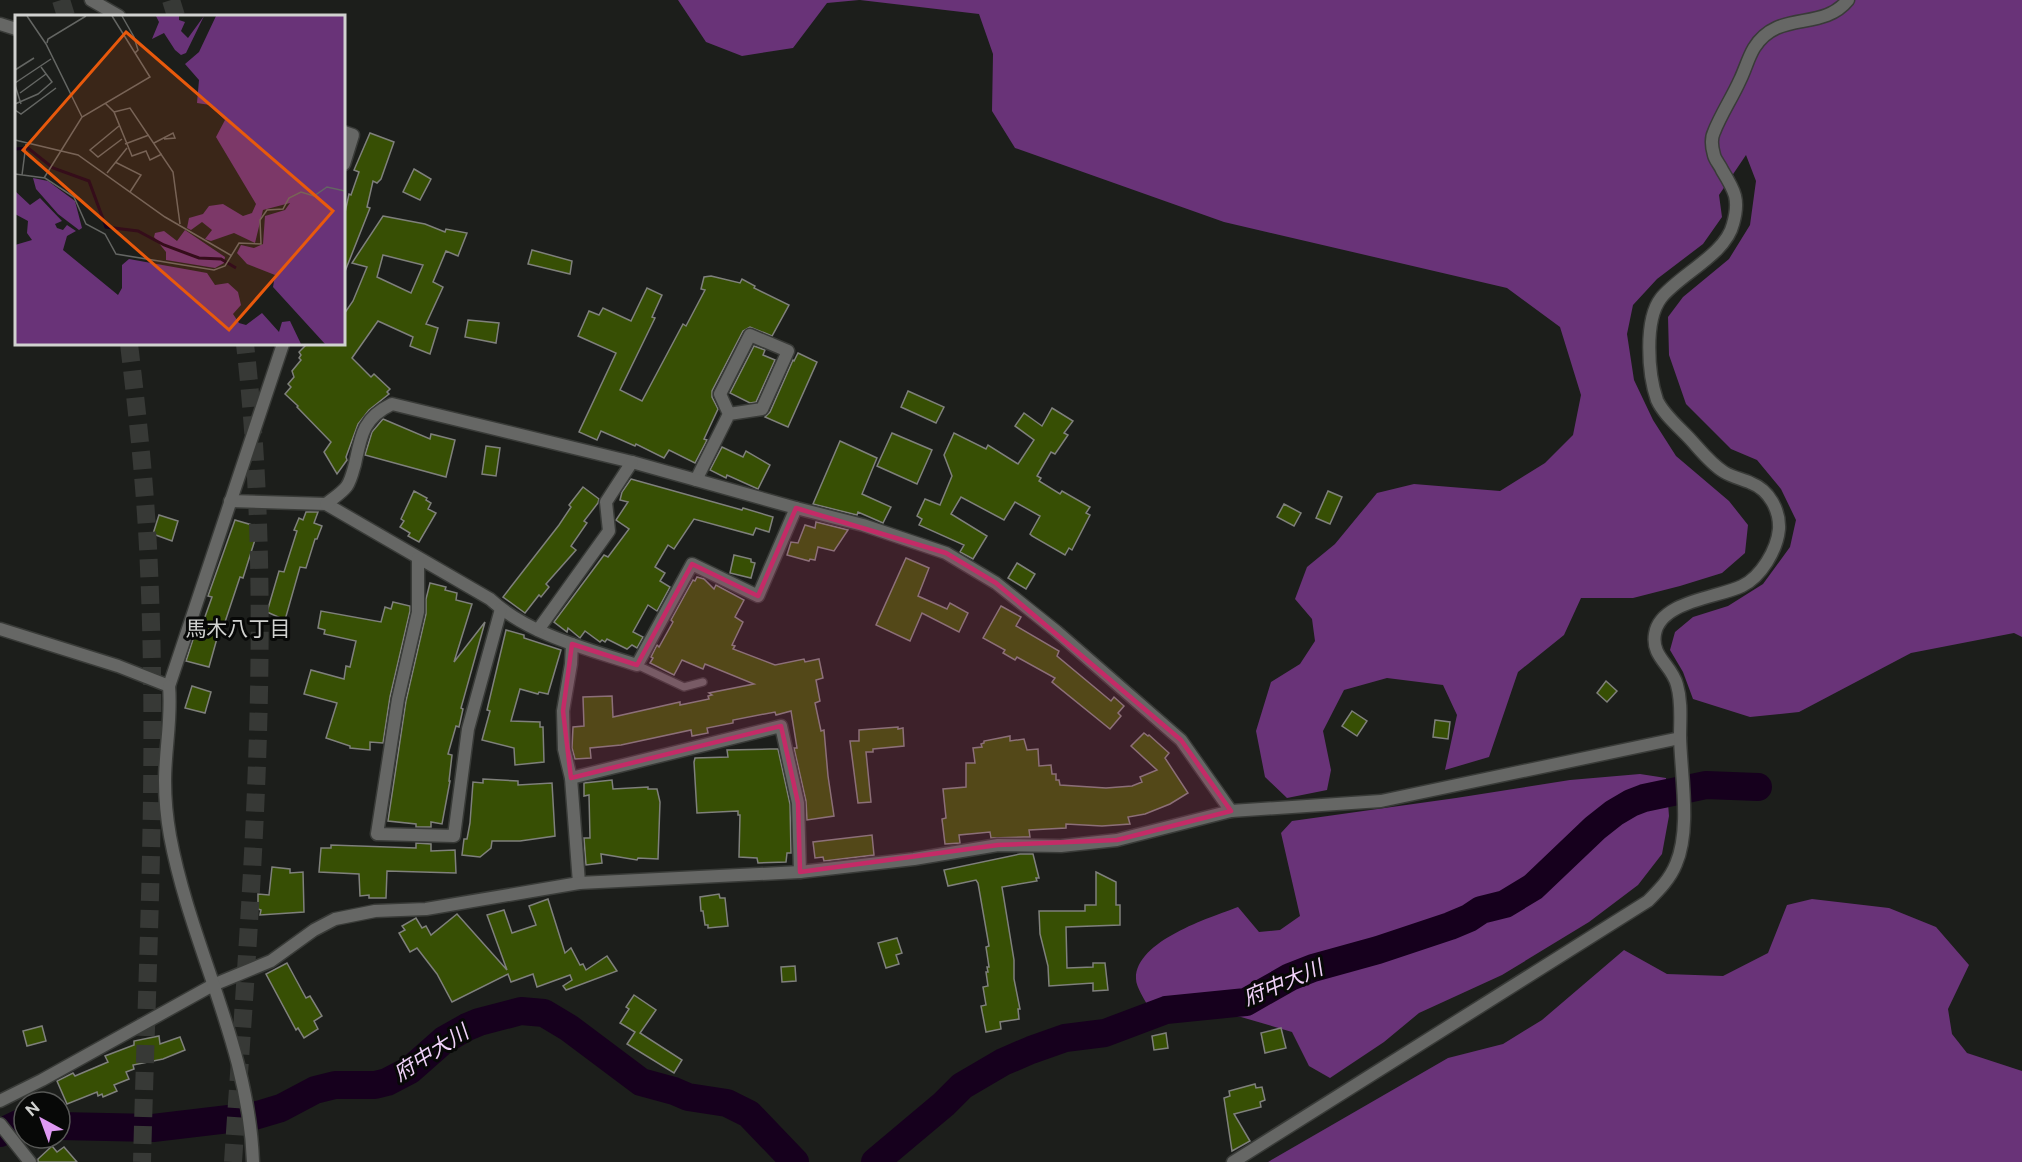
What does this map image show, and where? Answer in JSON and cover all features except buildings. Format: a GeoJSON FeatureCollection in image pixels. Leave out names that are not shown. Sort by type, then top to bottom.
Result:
{"type":"FeatureCollection","features":[{"type":"Feature","properties":{"kind":"street"},"geometry":{"type":"LineString","coordinates":[[91,0],[117,15]]}},
{"type":"Feature","properties":{"kind":"street"},"geometry":{"type":"LineString","coordinates":[[1233,1162],[1648,901],[1662,887],[1676,864],[1682,843],[1683,813],[1680,702],[1673,675],[1659,659],[1653,644],[1655,629],[1662,618],[1674,609],[1744,585],[1760,571],[1772,553],[1779,529],[1777,509],[1768,495],[1755,484],[1724,472],[1707,458],[1658,402],[1651,370],[1650,331],[1653,312],[1662,297],[1717,249],[1732,229],[1738,203],[1732,186],[1714,156],[1712,135],[1754,48],[1768,32],[1785,23],[1826,17],[1843,7],[1848,0]]}},
{"type":"Feature","properties":{"kind":"street"},"geometry":{"type":"LineString","coordinates":[[0,24],[15,29]]}},
{"type":"Feature","properties":{"kind":"street"},"geometry":{"type":"LineString","coordinates":[[345,132],[353,135],[345,161]]}},
{"type":"Feature","properties":{"kind":"street"},"geometry":{"type":"LineString","coordinates":[[750,335],[788,351],[762,409],[729,414],[720,394],[750,335]]}},
{"type":"Feature","properties":{"kind":"street"},"geometry":{"type":"LineString","coordinates":[[252,1156],[248,1104],[240,1069],[183,889],[170,834],[165,782],[171,706],[170,686],[283,345]]}},
{"type":"Feature","properties":{"kind":"street"},"geometry":{"type":"LineString","coordinates":[[326,504],[346,487],[352,475],[361,436],[369,420],[380,410],[392,404],[632,462],[863,525],[946,553],[996,583],[1056,631],[1181,740],[1231,811]]}},
{"type":"Feature","properties":{"kind":"street"},"geometry":{"type":"LineString","coordinates":[[696,480],[729,414]]}},
{"type":"Feature","properties":{"kind":"street"},"geometry":{"type":"LineString","coordinates":[[538,630],[609,531],[606,502],[632,462]]}},
{"type":"Feature","properties":{"kind":"street"},"geometry":{"type":"LineString","coordinates":[[230,501],[326,504],[490,599],[501,609],[538,630],[572,644],[637,665],[692,564],[758,596],[796,508]]}},
{"type":"Feature","properties":{"kind":"street"},"geometry":{"type":"LineString","coordinates":[[418,558],[418,612],[398,699],[377,834],[454,836],[468,729],[501,609]]}},
{"type":"Feature","properties":{"kind":"street"},"geometry":{"type":"LineString","coordinates":[[0,629],[118,666],[170,686]]}},
{"type":"Feature","properties":{"kind":"street"},"geometry":{"type":"LineString","coordinates":[[572,644],[563,711],[564,749],[571,778],[579,884]]}},
{"type":"Feature","properties":{"kind":"street"},"geometry":{"type":"LineString","coordinates":[[571,778],[781,726],[798,803],[801,872]]}},
{"type":"Feature","properties":{"kind":"street"},"geometry":{"type":"LineString","coordinates":[[0,1101],[213,985],[271,961],[314,930],[335,919],[375,911],[426,909],[579,884],[801,872],[914,859],[998,845],[1060,846],[1117,840],[1231,811],[1381,801],[1680,738]]}},
{"type":"Feature","properties":{"kind":"street"},"geometry":{"type":"LineString","coordinates":[[0,1124],[30,1162]]}},
{"type":"Feature","properties":{"kind":"lane"},"geometry":{"type":"LineString","coordinates":[[637,665],[684,687],[703,682]]}},
{"type":"Feature","properties":{"kind":"highlighted area"},"geometry":{"type":"Polygon","coordinates":[[[796,508],[946,553],[996,583],[1181,740],[1231,811],[1117,840],[998,845],[800,872],[798,803],[781,726],[571,778],[563,711],[572,644],[637,665],[692,564],[758,596],[796,508]]]}},
{"type":"Feature","properties":{"kind":"shaded area"},"geometry":{"type":"Polygon","coordinates":[[[678,0],[859,0],[827,3],[793,48],[742,56],[706,42],[678,0]]]}},
{"type":"Feature","properties":{"kind":"shaded area"},"geometry":{"type":"Polygon","coordinates":[[[860,0],[2022,0],[2022,637],[2014,633],[1911,653],[1799,712],[1750,717],[1693,699],[1683,672],[1670,650],[1675,632],[1693,617],[1728,606],[1763,584],[1790,547],[1796,520],[1781,489],[1757,460],[1731,449],[1686,404],[1669,355],[1668,317],[1683,297],[1729,259],[1750,225],[1756,181],[1746,155],[1719,195],[1722,217],[1703,244],[1657,279],[1633,305],[1627,334],[1634,380],[1653,420],[1676,456],[1729,501],[1748,525],[1745,553],[1722,573],[1680,586],[1633,598],[1581,598],[1564,635],[1518,672],[1489,757],[1445,770],[1457,715],[1443,685],[1387,678],[1344,690],[1323,731],[1331,770],[1327,790],[1287,798],[1265,777],[1256,731],[1271,682],[1300,664],[1315,641],[1312,619],[1295,599],[1307,567],[1335,544],[1377,493],[1414,484],[1500,491],[1545,463],[1573,435],[1581,395],[1560,327],[1507,288],[1224,222],[1015,148],[992,111],[993,54],[979,14],[860,0]]]}},
{"type":"Feature","properties":{"kind":"shaded area"},"geometry":{"type":"Polygon","coordinates":[[[1640,774],[1666,778],[1669,816],[1662,854],[1638,885],[1589,922],[1502,975],[1419,1013],[1384,1042],[1330,1078],[1309,1066],[1292,1032],[1241,1017],[1195,1016],[1149,1008],[1139,990],[1136,979],[1139,965],[1147,953],[1160,942],[1193,925],[1238,907],[1259,932],[1280,930],[1300,916],[1281,833],[1292,821],[1570,780],[1640,774]]]}},
{"type":"Feature","properties":{"kind":"shaded area"},"geometry":{"type":"Polygon","coordinates":[[[1812,899],[1889,908],[1936,927],[1969,965],[1948,1009],[1952,1034],[1967,1053],[2022,1071],[2022,1162],[1268,1162],[1448,1058],[1503,1044],[1542,1020],[1624,950],[1667,974],[1723,976],[1768,953],[1787,905],[1812,899]]]}},
{"type":"Feature","properties":{"kind":"waterway","name":"府中大川"},"geometry":{"type":"LineString","coordinates":[[875,1162],[962,1086],[1003,1062],[1031,1050],[1065,1038],[1105,1033],[1166,1010],[1246,1002],[1290,977],[1313,968],[1378,950],[1450,926],[1481,910],[1505,904],[1533,887],[1614,813],[1644,798],[1706,785],[1758,787]]}},
{"type":"Feature","properties":{"kind":"waterway","name":"府中大川"},"geometry":{"type":"LineString","coordinates":[[72,1126],[153,1128],[254,1116],[281,1108],[315,1090],[335,1085],[375,1085],[387,1082],[410,1070],[444,1040],[467,1027],[521,1011],[544,1013],[569,1028],[641,1082],[688,1097],[727,1103],[749,1114],[795,1162]]}},
{"type":"Feature","properties":{"kind":"waterway","name":"府中大川"},"geometry":{"type":"LineString","coordinates":[[0,1133],[12,1127]]}},
{"type":"Feature","properties":{"kind":"tunnel"},"geometry":{"type":"LineString","coordinates":[[61,0],[66,15]]}},
{"type":"Feature","properties":{"kind":"tunnel"},"geometry":{"type":"LineString","coordinates":[[171,0],[176,15]]}},
{"type":"Feature","properties":{"kind":"tunnel"},"geometry":{"type":"LineString","coordinates":[[129,345],[146,512],[151,643],[151,866],[142,1162]]}},
{"type":"Feature","properties":{"kind":"tunnel"},"geometry":{"type":"LineString","coordinates":[[233,1162],[253,855],[260,650],[259,548],[254,446],[245,345]]}},
{"type":"Feature","properties":{"kind":"district","name":"馬木八丁目"},"geometry":{"type":"Point","coordinates":[238,629]}}]}
